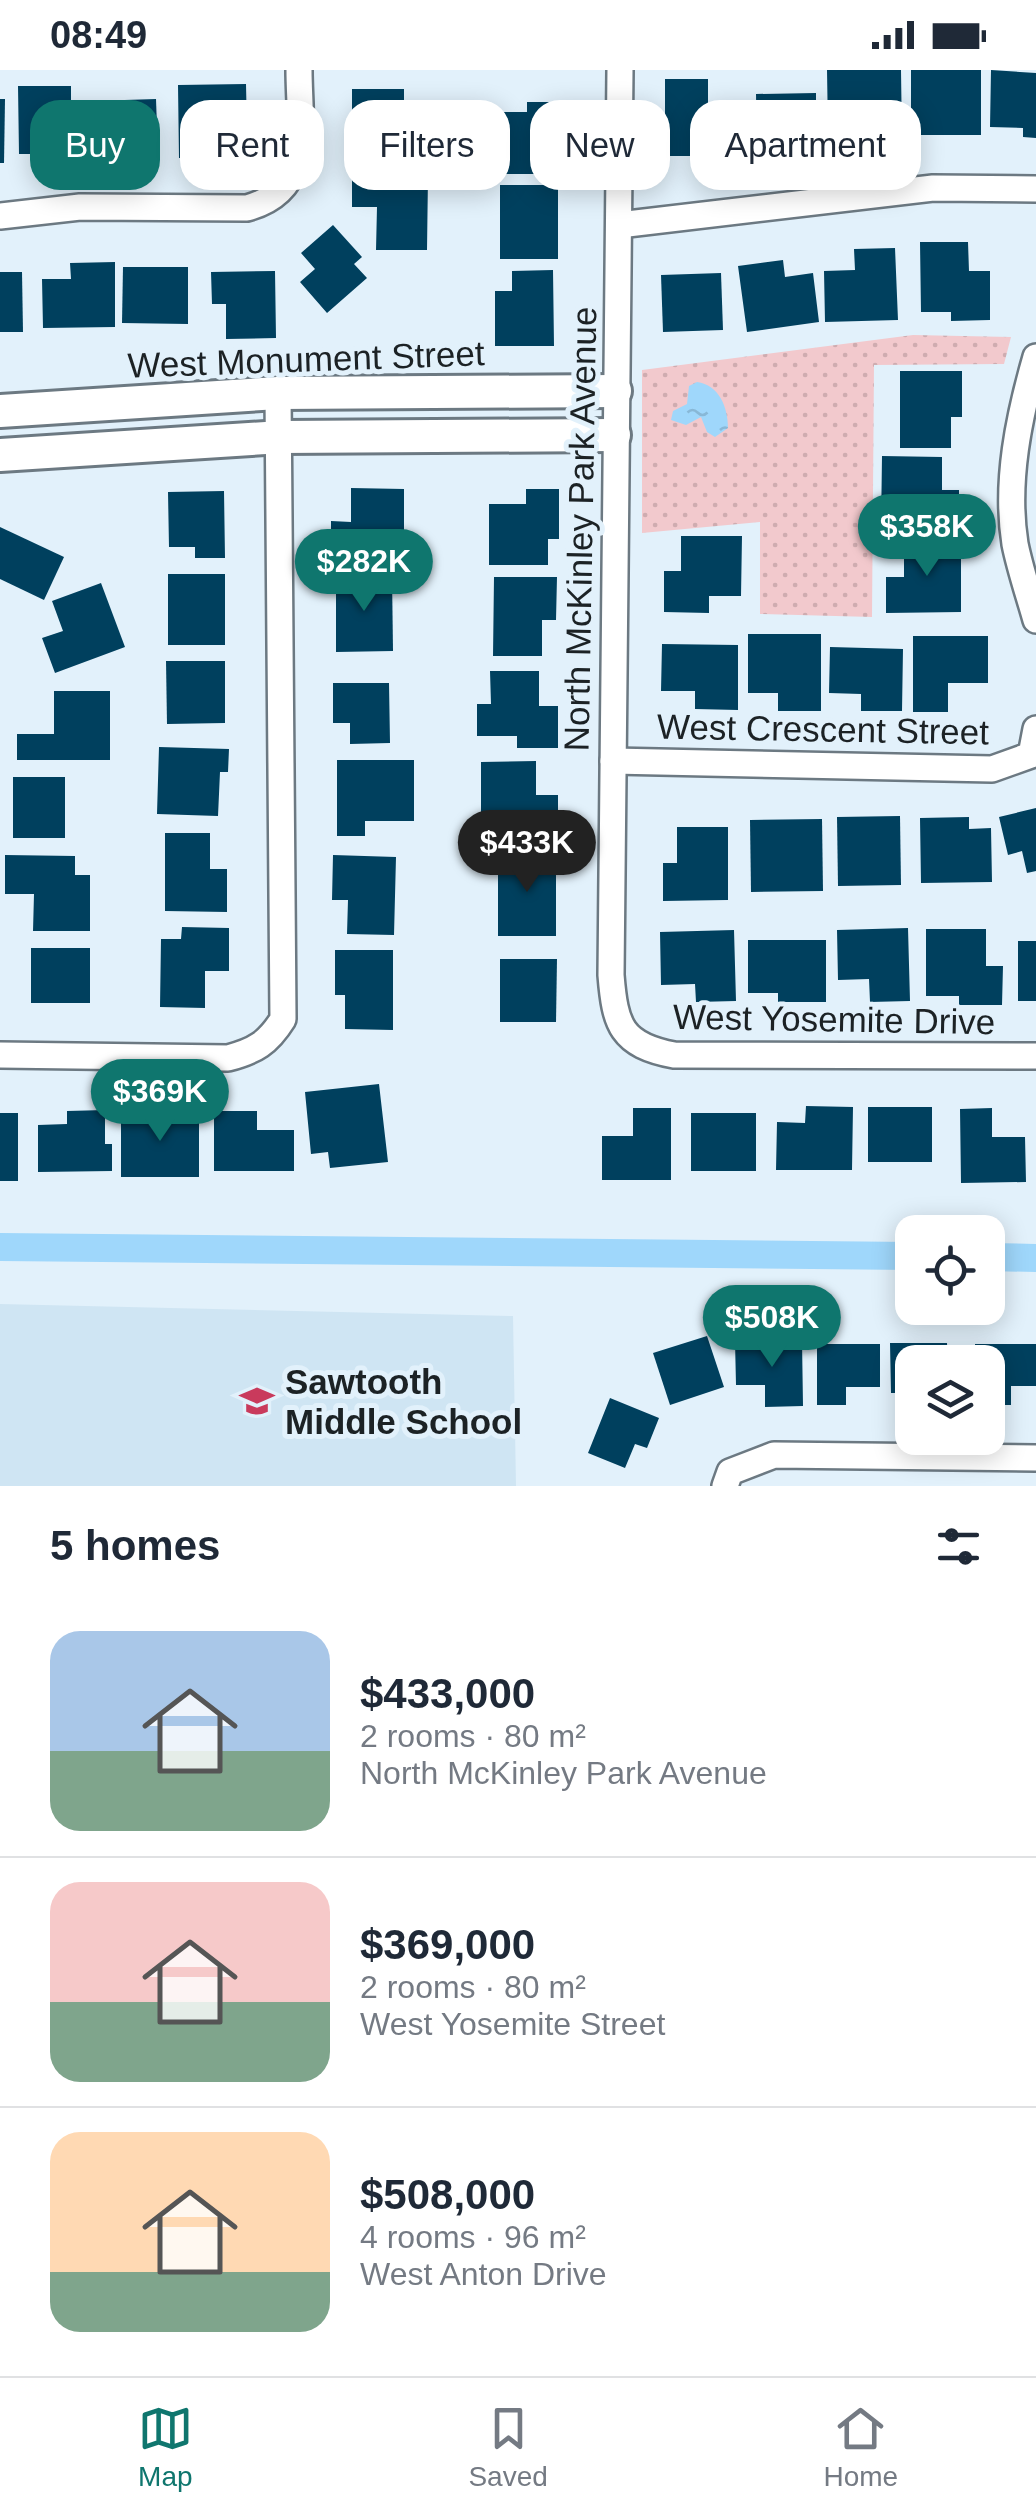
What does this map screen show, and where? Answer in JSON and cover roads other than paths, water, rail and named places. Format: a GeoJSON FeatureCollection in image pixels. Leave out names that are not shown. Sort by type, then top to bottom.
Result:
{"type":"FeatureCollection","features":[{"type":"Feature","properties":{"kind":"street"},"geometry":{"type":"LineString","coordinates":[[0,216],[80,208],[246,208],[267,203],[283,190],[294,172],[298,152],[299,70]]}},
{"type":"Feature","properties":{"kind":"street","name":"North McKinley Park Avenue"},"geometry":{"type":"LineString","coordinates":[[620,70],[614,435],[614,1008],[622,1031],[634,1041]]}},
{"type":"Feature","properties":{"kind":"street"},"geometry":{"type":"LineString","coordinates":[[619,224],[933,188],[1036,188]]}},
{"type":"Feature","properties":{"kind":"street"},"geometry":{"type":"LineString","coordinates":[[1036,357],[1021,410],[1012,485],[1015,542],[1036,620]]}},
{"type":"Feature","properties":{"kind":"street","name":"West Monument Street"},"geometry":{"type":"LineString","coordinates":[[0,412],[278,394],[615,391]]}},
{"type":"Feature","properties":{"kind":"street"},"geometry":{"type":"LineString","coordinates":[[0,1055],[228,1058],[254,1052],[271,1039],[283,1019],[278,394]]}},
{"type":"Feature","properties":{"kind":"street"},"geometry":{"type":"LineString","coordinates":[[0,455],[281,436],[614,435]]}},
{"type":"Feature","properties":{"kind":"street","name":"West Crescent Street"},"geometry":{"type":"LineString","coordinates":[[612,761],[992,769],[1033,742]]}},
{"type":"Feature","properties":{"kind":"street","name":"West Yosemite Drive"},"geometry":{"type":"LineString","coordinates":[[634,1041],[674,1055],[1036,1056]]}},
{"type":"Feature","properties":{"kind":"street"},"geometry":{"type":"LineString","coordinates":[[728,1479],[774,1455],[1036,1458]]}},
{"type":"Feature","properties":{"kind":"water"},"geometry":{"type":"Polygon","coordinates":[[[697,382],[716,392],[724,405],[728,428],[715,437],[707,432],[701,417],[686,425],[671,420],[673,411],[687,404],[689,386],[697,382]]]}},
{"type":"Feature","properties":{"kind":"waterway"},"geometry":{"type":"LineString","coordinates":[[0,1247],[895,1256]]}},
{"type":"Feature","properties":{"kind":"waterway"},"geometry":{"type":"LineString","coordinates":[[1005,1257],[1036,1258]]}},
{"type":"Feature","properties":{"kind":"place","name":"Sawtooth Middle School"},"geometry":{"type":"Point","coordinates":[257,1401]}}]}
